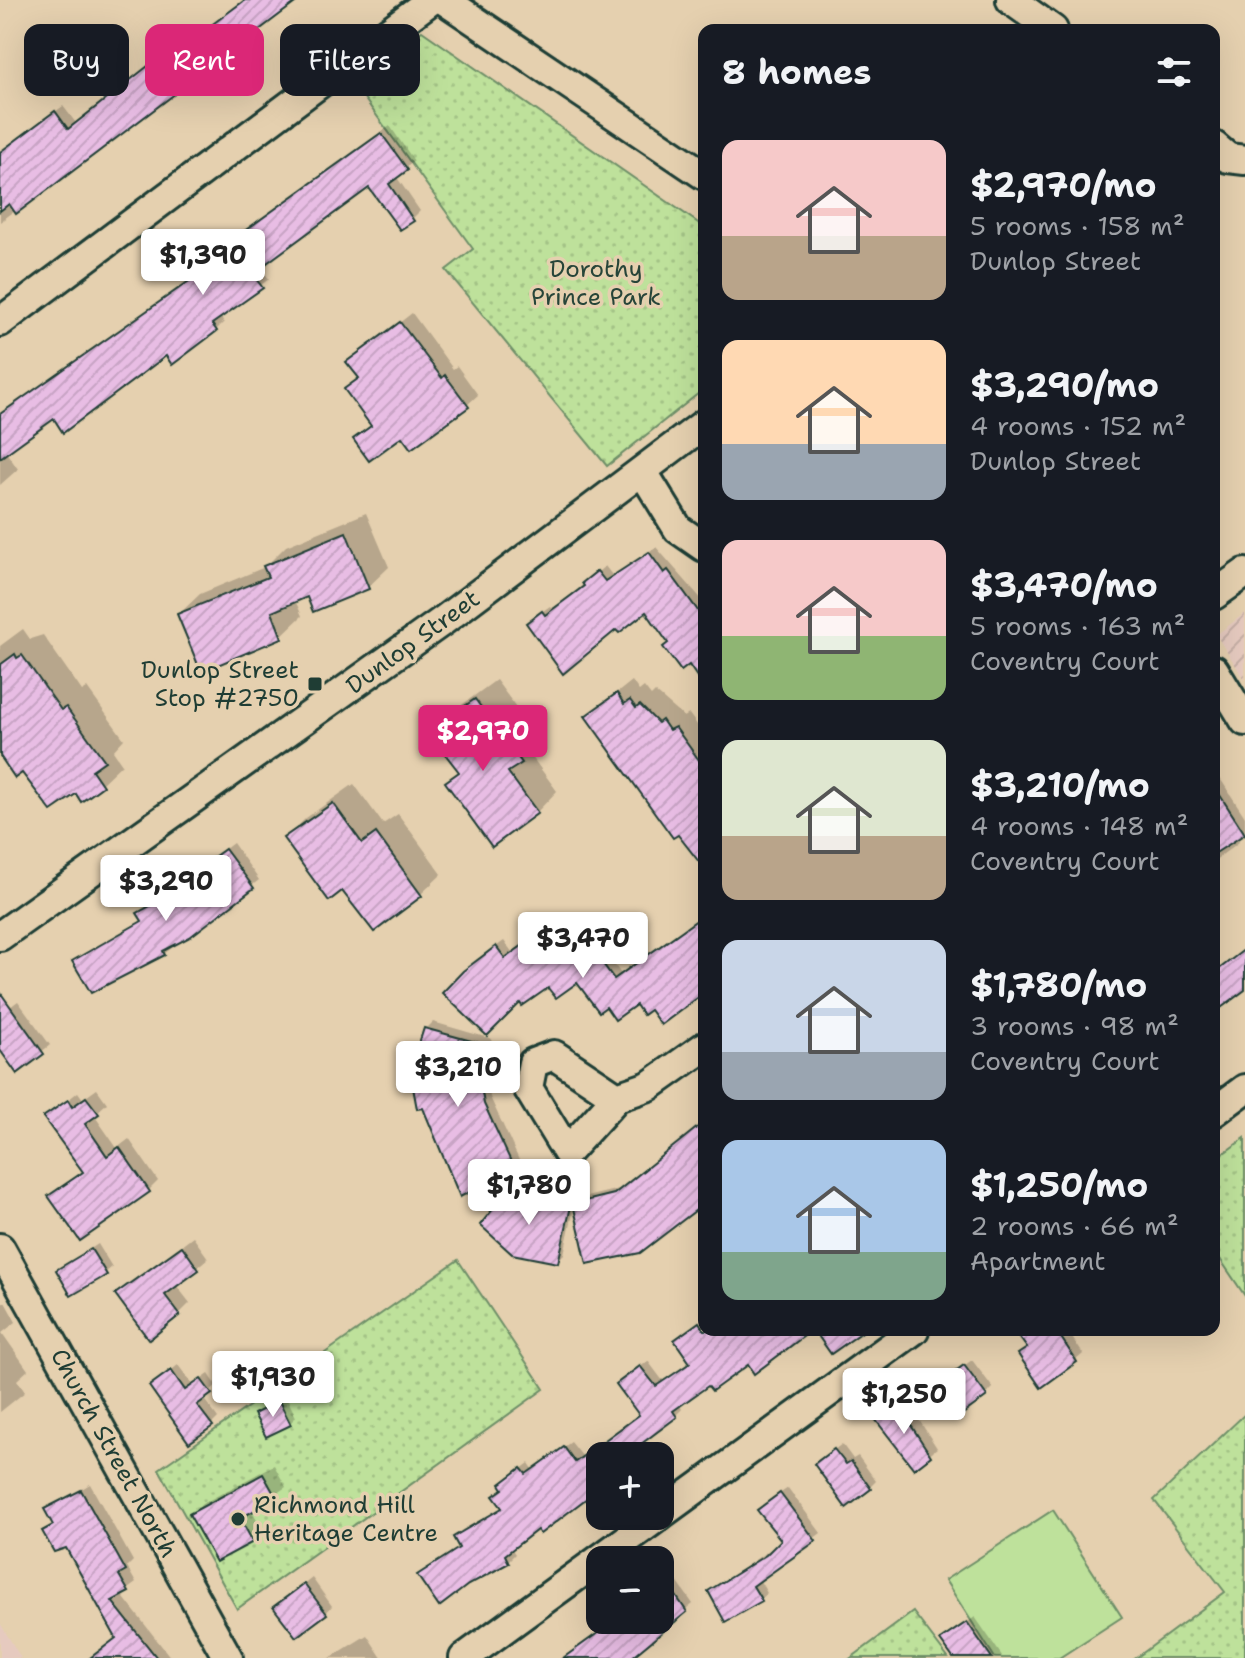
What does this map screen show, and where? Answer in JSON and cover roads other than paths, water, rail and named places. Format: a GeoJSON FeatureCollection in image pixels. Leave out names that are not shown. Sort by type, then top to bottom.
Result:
{"type":"FeatureCollection","features":[{"type":"Feature","properties":{"kind":"street"},"geometry":{"type":"LineString","coordinates":[[0,322],[431,0]]}},
{"type":"Feature","properties":{"kind":"street"},"geometry":{"type":"LineString","coordinates":[[444,0],[698,171]]}},
{"type":"Feature","properties":{"kind":"street"},"geometry":{"type":"LineString","coordinates":[[1011,0],[1045,24]]}},
{"type":"Feature","properties":{"kind":"street"},"geometry":{"type":"LineString","coordinates":[[1220,151],[1228,158],[1245,160]]}},
{"type":"Feature","properties":{"kind":"street","name":"Dunlop Street"},"geometry":{"type":"LineString","coordinates":[[0,936],[316,712],[698,429]]}},
{"type":"Feature","properties":{"kind":"street"},"geometry":{"type":"LineString","coordinates":[[643,472],[678,529],[698,543]]}},
{"type":"Feature","properties":{"kind":"street"},"geometry":{"type":"LineString","coordinates":[[1220,591],[1245,573]]}},
{"type":"Feature","properties":{"kind":"street"},"geometry":{"type":"LineString","coordinates":[[1220,680],[1245,721]]}},
{"type":"Feature","properties":{"kind":"street"},"geometry":{"type":"LineString","coordinates":[[617,1097],[649,1086],[698,1051]]}},
{"type":"Feature","properties":{"kind":"street"},"geometry":{"type":"LineString","coordinates":[[1220,1108],[1245,1089]]}},
{"type":"Feature","properties":{"kind":"street","name":"Church Street North"},"geometry":{"type":"LineString","coordinates":[[0,1248],[228,1658]]}},
{"type":"Feature","properties":{"kind":"street"},"geometry":{"type":"LineString","coordinates":[[674,1505],[906,1336]]}},
{"type":"Feature","properties":{"kind":"street"},"geometry":{"type":"LineString","coordinates":[[464,1658],[640,1530]]}},
{"type":"Feature","properties":{"kind":"place","name":"Dunlop Street Stop #2750"},"geometry":{"type":"Point","coordinates":[315,684]}},
{"type":"Feature","properties":{"kind":"place","name":"Richmond Hill Heritage Centre"},"geometry":{"type":"Point","coordinates":[238,1519]}},
{"type":"Feature","properties":{"kind":"park label","name":"Dorothy Prince Park"},"geometry":{"type":"Point","coordinates":[596,283]}}]}
